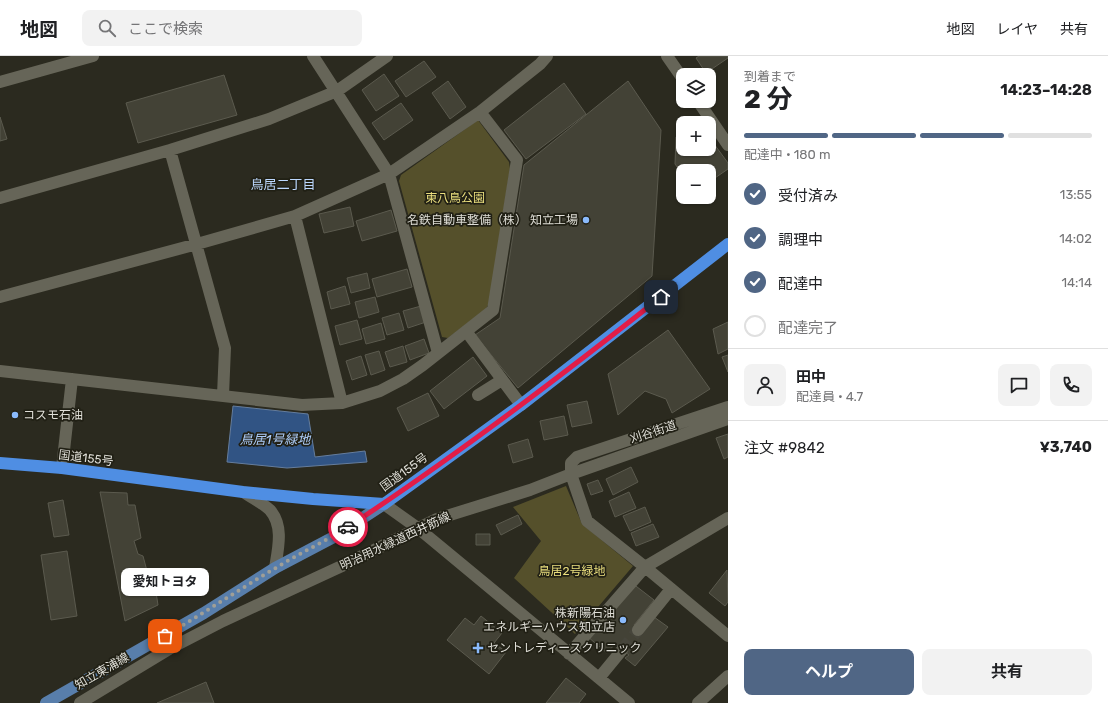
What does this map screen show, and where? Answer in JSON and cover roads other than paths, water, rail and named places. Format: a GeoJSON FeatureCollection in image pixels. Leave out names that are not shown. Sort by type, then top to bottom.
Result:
{"type":"FeatureCollection","features":[{"type":"Feature","properties":{"kind":"highway","name":"国道155号"},"geometry":{"type":"LineString","coordinates":[[0,463],[62,468],[243,492],[384,504],[521,405],[728,244]]}},
{"type":"Feature","properties":{"kind":"main road","name":"知立東浦線"},"geometry":{"type":"LineString","coordinates":[[46,703],[204,613],[275,568],[332,538],[384,504]]}},
{"type":"Feature","properties":{"kind":"street"},"geometry":{"type":"LineString","coordinates":[[0,82],[93,56]]}},
{"type":"Feature","properties":{"kind":"street"},"geometry":{"type":"LineString","coordinates":[[313,56],[337,91],[389,174],[438,352]]}},
{"type":"Feature","properties":{"kind":"street"},"geometry":{"type":"LineString","coordinates":[[0,198],[170,150],[269,119],[337,91],[387,56]]}},
{"type":"Feature","properties":{"kind":"street"},"geometry":{"type":"LineString","coordinates":[[0,297],[295,216],[389,174],[480,112],[540,64],[547,56]]}},
{"type":"Feature","properties":{"kind":"street"},"geometry":{"type":"LineString","coordinates":[[667,56],[676,69]]}},
{"type":"Feature","properties":{"kind":"street"},"geometry":{"type":"LineString","coordinates":[[703,108],[728,145]]}},
{"type":"Feature","properties":{"kind":"street"},"geometry":{"type":"LineString","coordinates":[[0,371],[302,405],[342,403],[380,391],[403,380],[493,310],[517,160],[480,112]]}},
{"type":"Feature","properties":{"kind":"street"},"geometry":{"type":"LineString","coordinates":[[170,150],[225,348],[223,395]]}},
{"type":"Feature","properties":{"kind":"street"},"geometry":{"type":"LineString","coordinates":[[295,216],[342,403]]}},
{"type":"Feature","properties":{"kind":"street"},"geometry":{"type":"LineString","coordinates":[[466,331],[521,405]]}},
{"type":"Feature","properties":{"kind":"street"},"geometry":{"type":"LineString","coordinates":[[62,468],[72,379]]}},
{"type":"Feature","properties":{"kind":"street"},"geometry":{"type":"LineString","coordinates":[[478,395],[502,380]]}},
{"type":"Feature","properties":{"kind":"street","name":"刈谷街道"},"geometry":{"type":"LineString","coordinates":[[571,474],[571,463],[577,457],[728,407]]}},
{"type":"Feature","properties":{"kind":"street","name":"明治用水緑道西井筋線"},"geometry":{"type":"LineString","coordinates":[[80,703],[169,649],[223,621],[344,565],[437,519],[530,490],[571,474],[728,419]]}},
{"type":"Feature","properties":{"kind":"street"},"geometry":{"type":"LineString","coordinates":[[571,474],[587,520],[728,636]]}},
{"type":"Feature","properties":{"kind":"street"},"geometry":{"type":"LineString","coordinates":[[243,492],[270,510],[277,524],[279,539],[275,568]]}},
{"type":"Feature","properties":{"kind":"street"},"geometry":{"type":"LineString","coordinates":[[384,504],[419,529],[629,703]]}},
{"type":"Feature","properties":{"kind":"street"},"geometry":{"type":"LineString","coordinates":[[569,654],[645,567],[728,518]]}},
{"type":"Feature","properties":{"kind":"street"},"geometry":{"type":"LineString","coordinates":[[638,630],[671,589]]}},
{"type":"Feature","properties":{"kind":"street"},"geometry":{"type":"LineString","coordinates":[[599,678],[622,650]]}},
{"type":"Feature","properties":{"kind":"street"},"geometry":{"type":"LineString","coordinates":[[698,703],[728,676]]}},
{"type":"Feature","properties":{"kind":"water","name":"鳥居1号緑地"},"geometry":{"type":"Polygon","coordinates":[[[233,406],[308,414],[315,457],[365,451],[367,462],[287,468],[227,462],[233,406]]]}},
{"type":"Feature","properties":{"kind":"tunnel"},"geometry":{"type":"LineString","coordinates":[[622,650],[638,630]]}},
{"type":"Feature","properties":{"kind":"place","name":"名鉄自動車整備（株） 知立工場"},"geometry":{"type":"Point","coordinates":[586,220]}},
{"type":"Feature","properties":{"kind":"place","name":"コスモ石油"},"geometry":{"type":"Point","coordinates":[15,415]}},
{"type":"Feature","properties":{"kind":"place","name":"株新陽石油 エネルギーハウス知立店"},"geometry":{"type":"Point","coordinates":[623,620]}},
{"type":"Feature","properties":{"kind":"place","name":"愛知トヨタ"},"geometry":{"type":"Point","coordinates":[165,636]}},
{"type":"Feature","properties":{"kind":"place","name":"セントレディースクリニック"},"geometry":{"type":"Point","coordinates":[478,648]}},
{"type":"Feature","properties":{"kind":"district","name":"鳥居二丁目"},"geometry":{"type":"Point","coordinates":[283,184]}},
{"type":"Feature","properties":{"kind":"park label","name":"東八鳥公園"},"geometry":{"type":"Point","coordinates":[455,198]}},
{"type":"Feature","properties":{"kind":"park label","name":"鳥居2号緑地"},"geometry":{"type":"Point","coordinates":[572,571]}}]}
